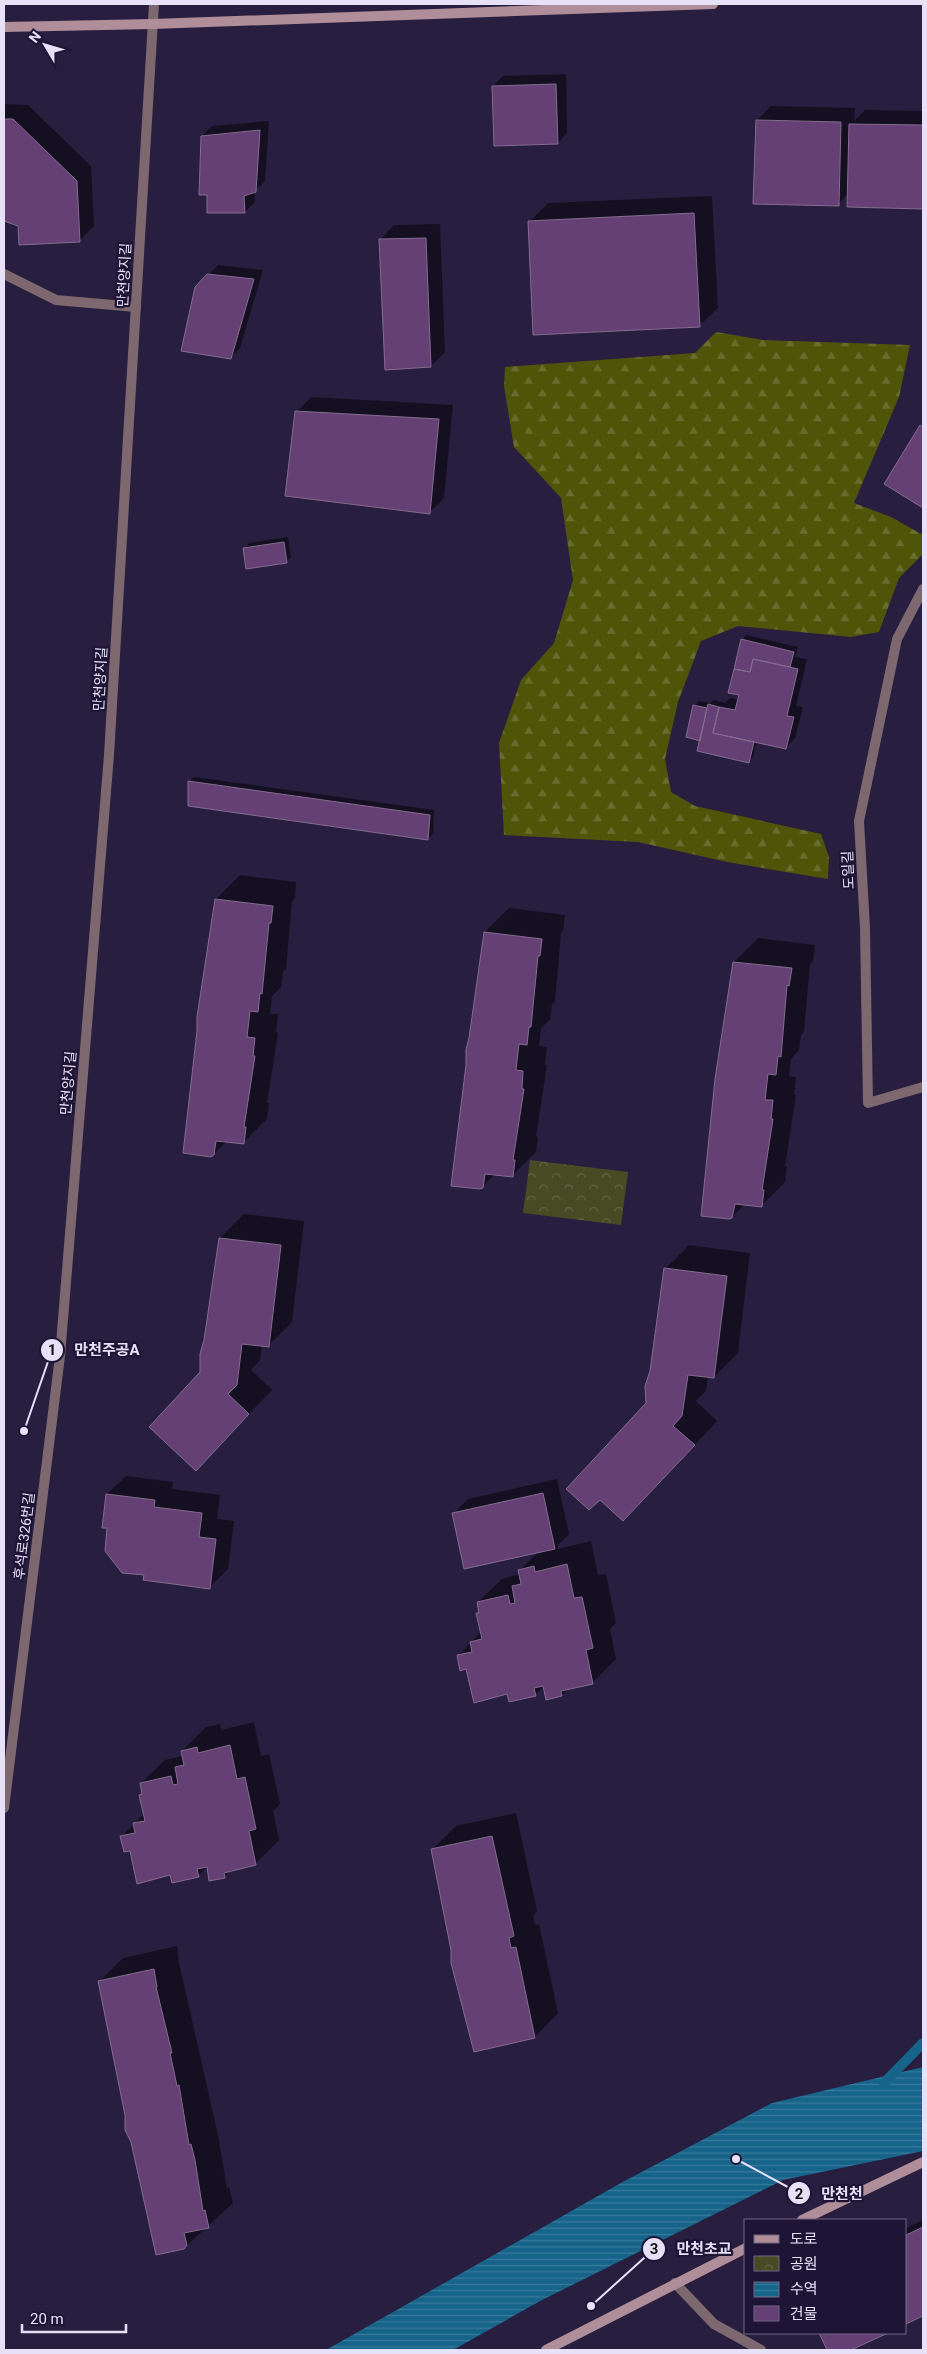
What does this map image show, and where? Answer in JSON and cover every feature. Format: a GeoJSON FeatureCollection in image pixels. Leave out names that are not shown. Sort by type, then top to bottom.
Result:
{"type":"FeatureCollection","features":[{"type":"Feature","properties":{"kind":"street","name":"만천양지길"},"geometry":{"type":"LineString","coordinates":[[60,1356],[109,755],[154,4]]}},
{"type":"Feature","properties":{"kind":"street"},"geometry":{"type":"LineString","coordinates":[[4,27],[153,24],[713,4]]}},
{"type":"Feature","properties":{"kind":"street"},"geometry":{"type":"LineString","coordinates":[[4,274],[56,300],[136,307]]}},
{"type":"Feature","properties":{"kind":"street","name":"도일길"},"geometry":{"type":"LineString","coordinates":[[923,589],[897,639],[859,821],[865,928],[868,1103],[923,1087]]}},
{"type":"Feature","properties":{"kind":"street","name":"후석로326번길"},"geometry":{"type":"LineString","coordinates":[[4,1808],[60,1356]]}},
{"type":"Feature","properties":{"kind":"street"},"geometry":{"type":"LineString","coordinates":[[804,2219],[923,2162]]}},
{"type":"Feature","properties":{"kind":"street"},"geometry":{"type":"LineString","coordinates":[[546,2350],[674,2283],[744,2249]]}},
{"type":"Feature","properties":{"kind":"street"},"geometry":{"type":"LineString","coordinates":[[674,2283],[714,2324],[761,2350]]}},
{"type":"Feature","properties":{"kind":"green space"},"geometry":{"type":"Polygon","coordinates":[[[716,332],[763,340],[910,345],[899,397],[854,503],[891,517],[923,535],[923,554],[899,578],[879,632],[851,637],[738,626],[701,641],[678,702],[665,759],[671,792],[695,806],[821,834],[829,857],[828,879],[727,862],[638,842],[504,835],[499,743],[521,680],[554,643],[573,580],[561,498],[514,447],[504,386],[505,367],[695,353],[716,332]]]}},
{"type":"Feature","properties":{"kind":"green space"},"geometry":{"type":"Polygon","coordinates":[[[530,1160],[628,1172],[621,1225],[523,1213],[530,1160]]]}},
{"type":"Feature","properties":{"kind":"water"},"geometry":{"type":"Polygon","coordinates":[[[923,2067],[923,2151],[783,2180],[542,2300],[453,2350],[326,2350],[619,2184],[772,2103],[923,2067]]]}},
{"type":"Feature","properties":{"kind":"building"},"geometry":{"type":"Polygon","coordinates":[[[556,84],[558,144],[494,146],[492,86],[556,84]]]}},
{"type":"Feature","properties":{"kind":"building"},"geometry":{"type":"Polygon","coordinates":[[[4,119],[13,119],[77,181],[80,242],[19,245],[18,226],[4,221],[4,119]]]}},
{"type":"Feature","properties":{"kind":"building"},"geometry":{"type":"Polygon","coordinates":[[[756,120],[841,122],[839,206],[753,204],[756,120]]]}},
{"type":"Feature","properties":{"kind":"building"},"geometry":{"type":"Polygon","coordinates":[[[849,124],[923,125],[923,209],[847,207],[849,124]]]}},
{"type":"Feature","properties":{"kind":"building"},"geometry":{"type":"Polygon","coordinates":[[[260,130],[256,192],[244,196],[245,213],[207,213],[207,195],[199,195],[201,136],[260,130]]]}},
{"type":"Feature","properties":{"kind":"building"},"geometry":{"type":"Polygon","coordinates":[[[694,213],[700,327],[533,335],[528,221],[694,213]]]}},
{"type":"Feature","properties":{"kind":"building"},"geometry":{"type":"Polygon","coordinates":[[[426,238],[431,367],[385,370],[379,239],[426,238]]]}},
{"type":"Feature","properties":{"kind":"building"},"geometry":{"type":"Polygon","coordinates":[[[207,274],[254,279],[231,359],[181,351],[195,287],[207,274]]]}},
{"type":"Feature","properties":{"kind":"building"},"geometry":{"type":"Polygon","coordinates":[[[295,411],[439,419],[430,514],[285,496],[295,411]]]}},
{"type":"Feature","properties":{"kind":"building"},"geometry":{"type":"Polygon","coordinates":[[[920,425],[923,427],[923,508],[884,484],[920,425]]]}},
{"type":"Feature","properties":{"kind":"building"},"geometry":{"type":"Polygon","coordinates":[[[284,542],[287,563],[246,569],[243,548],[284,542]]]}},
{"type":"Feature","properties":{"kind":"building"},"geometry":{"type":"Polygon","coordinates":[[[741,639],[794,652],[790,667],[753,659],[750,672],[734,669],[741,639]]]}},
{"type":"Feature","properties":{"kind":"building"},"geometry":{"type":"Polygon","coordinates":[[[753,659],[798,669],[787,716],[794,717],[786,749],[713,733],[719,707],[735,710],[739,695],[728,693],[734,669],[750,672],[753,659]]]}},
{"type":"Feature","properties":{"kind":"building"},"geometry":{"type":"Polygon","coordinates":[[[708,704],[719,707],[713,733],[754,742],[749,763],[697,751],[708,704]]]}},
{"type":"Feature","properties":{"kind":"building"},"geometry":{"type":"Polygon","coordinates":[[[693,705],[707,708],[700,741],[686,737],[693,705]]]}},
{"type":"Feature","properties":{"kind":"building"},"geometry":{"type":"Polygon","coordinates":[[[188,781],[430,815],[428,840],[188,806],[188,781]]]}},
{"type":"Feature","properties":{"kind":"building"},"geometry":{"type":"Polygon","coordinates":[[[215,899],[273,906],[271,923],[269,923],[262,994],[260,993],[258,1012],[250,1011],[247,1037],[255,1038],[253,1056],[255,1056],[244,1127],[246,1127],[244,1144],[216,1141],[214,1155],[211,1157],[183,1153],[197,1017],[215,899]]]}},
{"type":"Feature","properties":{"kind":"building"},"geometry":{"type":"Polygon","coordinates":[[[484,932],[542,939],[540,956],[538,956],[531,1027],[529,1027],[527,1045],[519,1044],[516,1070],[523,1071],[522,1089],[524,1089],[513,1160],[515,1160],[513,1177],[485,1174],[483,1188],[480,1189],[451,1186],[466,1065],[466,1050],[484,932]]]}},
{"type":"Feature","properties":{"kind":"building"},"geometry":{"type":"Polygon","coordinates":[[[733,962],[792,968],[789,986],[787,985],[781,1057],[778,1056],[776,1075],[768,1074],[765,1100],[773,1100],[771,1119],[773,1119],[762,1190],[764,1190],[762,1207],[735,1204],[732,1218],[729,1219],[701,1216],[715,1079],[733,962]]]}},
{"type":"Feature","properties":{"kind":"building"},"geometry":{"type":"Polygon","coordinates":[[[219,1238],[281,1245],[269,1347],[242,1344],[237,1385],[228,1394],[249,1414],[196,1471],[149,1427],[200,1372],[200,1354],[204,1340],[219,1238]]]}},
{"type":"Feature","properties":{"kind":"building"},"geometry":{"type":"Polygon","coordinates":[[[664,1268],[727,1276],[714,1378],[688,1375],[682,1416],[673,1426],[695,1445],[623,1521],[600,1500],[589,1510],[566,1489],[646,1403],[645,1386],[650,1371],[664,1268]]]}},
{"type":"Feature","properties":{"kind":"building"},"geometry":{"type":"Polygon","coordinates":[[[543,1493],[555,1549],[464,1569],[452,1513],[543,1493]]]}},
{"type":"Feature","properties":{"kind":"building"},"geometry":{"type":"Polygon","coordinates":[[[106,1494],[155,1500],[154,1507],[202,1513],[199,1537],[216,1539],[210,1589],[143,1580],[144,1575],[122,1573],[105,1551],[107,1528],[102,1528],[106,1494]]]}},
{"type":"Feature","properties":{"kind":"building"},"geometry":{"type":"Polygon","coordinates":[[[567,1564],[574,1598],[582,1597],[593,1648],[586,1650],[593,1684],[561,1691],[562,1696],[546,1700],[543,1686],[534,1688],[536,1696],[509,1702],[507,1694],[474,1703],[466,1669],[460,1671],[457,1655],[472,1652],[470,1642],[482,1639],[476,1613],[479,1613],[477,1602],[508,1595],[510,1604],[515,1603],[512,1586],[521,1584],[518,1570],[534,1566],[535,1572],[567,1564]]]}},
{"type":"Feature","properties":{"kind":"building"},"geometry":{"type":"Polygon","coordinates":[[[230,1745],[237,1779],[245,1777],[256,1829],[249,1831],[256,1865],[224,1873],[225,1878],[209,1881],[207,1867],[197,1869],[199,1877],[172,1883],[170,1875],[137,1884],[130,1851],[124,1852],[120,1836],[135,1833],[133,1823],[145,1821],[139,1795],[142,1794],[140,1783],[171,1776],[173,1785],[178,1784],[175,1767],[184,1765],[181,1751],[197,1747],[198,1753],[230,1745]]]}},
{"type":"Feature","properties":{"kind":"building"},"geometry":{"type":"Polygon","coordinates":[[[492,1836],[514,1936],[509,1938],[511,1948],[516,1947],[535,2038],[474,2052],[451,1963],[451,1950],[431,1849],[492,1836]]]}},
{"type":"Feature","properties":{"kind":"building"},"geometry":{"type":"Polygon","coordinates":[[[154,1969],[156,1987],[172,2053],[170,2053],[177,2086],[179,2085],[189,2145],[191,2144],[195,2160],[203,2211],[205,2210],[209,2228],[184,2233],[187,2245],[184,2249],[156,2255],[131,2142],[125,2130],[125,2115],[98,1981],[154,1969]]]}},
{"type":"Feature","properties":{"kind":"building"},"geometry":{"type":"Polygon","coordinates":[[[923,2227],[923,2316],[907,2324],[907,2235],[923,2227]]]}},
{"type":"Feature","properties":{"kind":"building"},"geometry":{"type":"Polygon","coordinates":[[[819,2334],[886,2334],[851,2350],[827,2350],[819,2334]]]}},
{"type":"Feature","properties":{"kind":"waterway"},"geometry":{"type":"LineString","coordinates":[[884,2083],[923,2043]]}},
{"type":"Feature","properties":{"kind":"place","name":"만천주공A"},"geometry":{"type":"Point","coordinates":[24,1431]}},
{"type":"Feature","properties":{"kind":"place","name":"만천천"},"geometry":{"type":"Point","coordinates":[736,2159]}},
{"type":"Feature","properties":{"kind":"place","name":"만천초교"},"geometry":{"type":"Point","coordinates":[591,2306]}}]}
